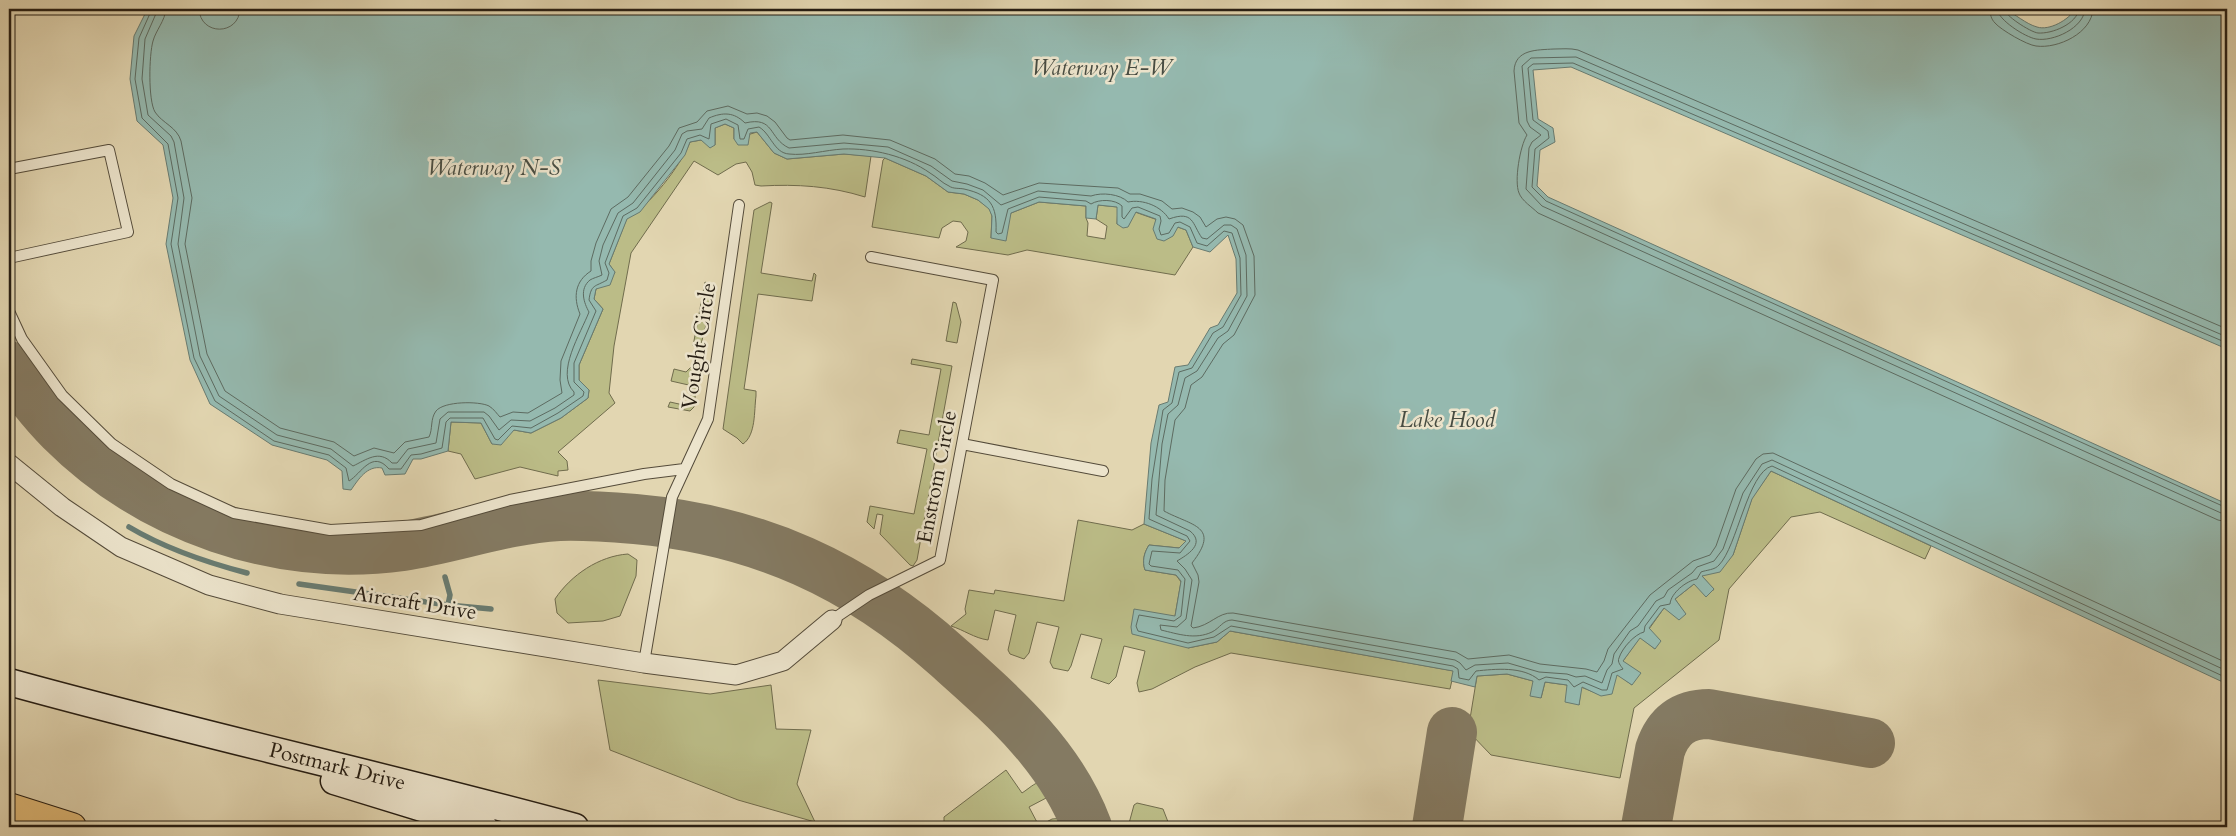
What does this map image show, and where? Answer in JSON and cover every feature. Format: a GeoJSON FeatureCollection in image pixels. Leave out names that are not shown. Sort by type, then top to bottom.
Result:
{"type":"FeatureCollection","features":[{"type":"Feature","properties":{"kind":"main road"},"geometry":{"type":"LineString","coordinates":[[9,807],[72,827]]}},
{"type":"Feature","properties":{"kind":"street","name":"Aircraft Drive"},"geometry":{"type":"LineString","coordinates":[[9,464],[62,507],[120,547],[209,585],[280,604],[644,663],[736,676],[782,662],[832,620]]}},
{"type":"Feature","properties":{"kind":"street","name":"Postmark Drive"},"geometry":{"type":"LineString","coordinates":[[9,682],[100,707],[432,788],[575,827]]}},
{"type":"Feature","properties":{"kind":"street","name":"Postmark Drive"},"geometry":{"type":"LineString","coordinates":[[100,707],[484,827]]}},
{"type":"Feature","properties":{"kind":"lane"},"geometry":{"type":"LineString","coordinates":[[9,169],[109,150],[128,232],[9,258]]}},
{"type":"Feature","properties":{"kind":"lane","name":"Vought Circle"},"geometry":{"type":"LineString","coordinates":[[644,663],[672,497],[708,419],[739,205]]}},
{"type":"Feature","properties":{"kind":"lane","name":"Enstrom Circle"},"geometry":{"type":"LineString","coordinates":[[832,620],[869,595],[940,560],[993,280],[871,257]]}},
{"type":"Feature","properties":{"kind":"lane"},"geometry":{"type":"LineString","coordinates":[[9,311],[22,339],[62,395],[112,444],[171,484],[234,513],[330,530],[421,524],[510,500],[644,474],[684,469]]}},
{"type":"Feature","properties":{"kind":"lane"},"geometry":{"type":"LineString","coordinates":[[962,444],[1103,472]]}},
{"type":"Feature","properties":{"kind":"green space"},"geometry":{"type":"Polygon","coordinates":[[[725,124],[734,128],[734,139],[757,132],[774,153],[787,159],[844,154],[871,156],[865,197],[839,190],[813,187],[755,185],[752,172],[746,162],[736,164],[718,175],[694,161],[631,253],[614,346],[609,393],[615,403],[558,452],[567,461],[568,470],[558,471],[558,476],[520,467],[475,479],[461,454],[448,451],[451,422],[481,423],[492,444],[514,430],[531,433],[561,418],[588,398],[589,390],[579,380],[579,365],[603,309],[594,299],[596,289],[615,273],[609,264],[627,218],[645,205],[654,195],[680,162],[690,142],[701,140],[715,145],[715,128],[725,124]]]}},
{"type":"Feature","properties":{"kind":"green space"},"geometry":{"type":"Polygon","coordinates":[[[885,158],[926,176],[948,192],[964,194],[978,200],[990,209],[992,216],[991,238],[1011,213],[1039,202],[1086,206],[1087,236],[1105,239],[1107,226],[1096,219],[1098,205],[1118,207],[1117,224],[1128,226],[1135,212],[1186,230],[1193,247],[1175,275],[1027,250],[1008,255],[956,247],[966,241],[968,232],[961,222],[953,221],[942,228],[939,238],[872,227],[883,160],[885,158]]]}},
{"type":"Feature","properties":{"kind":"green space"},"geometry":{"type":"Polygon","coordinates":[[[770,202],[772,203],[761,273],[812,281],[814,273],[816,275],[812,301],[758,294],[744,389],[756,391],[754,415],[750,435],[743,444],[723,429],[754,210],[770,202]]]}},
{"type":"Feature","properties":{"kind":"green space"},"geometry":{"type":"Polygon","coordinates":[[[705,282],[714,287],[715,291],[701,344],[693,346],[705,282]]]}},
{"type":"Feature","properties":{"kind":"green space"},"geometry":{"type":"Polygon","coordinates":[[[953,302],[956,303],[961,322],[957,343],[946,341],[953,302]]]}},
{"type":"Feature","properties":{"kind":"green space"},"geometry":{"type":"Polygon","coordinates":[[[912,359],[952,366],[917,560],[913,566],[880,534],[883,515],[877,514],[874,529],[867,522],[870,506],[914,514],[927,449],[897,443],[900,430],[929,435],[941,369],[911,364],[912,359]]]}},
{"type":"Feature","properties":{"kind":"green space"},"geometry":{"type":"Polygon","coordinates":[[[693,365],[698,369],[694,407],[690,411],[668,407],[670,402],[688,406],[693,386],[671,381],[674,369],[686,372],[693,365]]]}},
{"type":"Feature","properties":{"kind":"green space"},"geometry":{"type":"Polygon","coordinates":[[[1771,471],[1931,546],[1925,559],[1820,512],[1791,517],[1729,589],[1719,640],[1634,708],[1620,778],[1491,755],[1468,731],[1477,676],[1507,674],[1533,681],[1541,698],[1545,682],[1567,685],[1579,705],[1581,687],[1601,695],[1617,674],[1632,685],[1623,661],[1640,637],[1655,649],[1649,629],[1664,608],[1685,614],[1675,599],[1694,584],[1714,590],[1702,576],[1733,555],[1752,498],[1771,471]]]}},
{"type":"Feature","properties":{"kind":"green space"},"geometry":{"type":"Polygon","coordinates":[[[1078,520],[1132,530],[1144,524],[1186,541],[1179,548],[1149,545],[1144,563],[1145,570],[1176,575],[1181,582],[1175,616],[1188,648],[1217,642],[1230,631],[1454,671],[1450,689],[1231,653],[1195,667],[1152,689],[1139,692],[1137,683],[1145,651],[1124,646],[1116,677],[1109,684],[1091,678],[1102,639],[1081,634],[1068,671],[1053,668],[1050,662],[1059,627],[1037,622],[1029,653],[1024,659],[1010,654],[1008,650],[1016,615],[995,610],[988,640],[978,638],[951,626],[966,614],[965,609],[969,590],[994,594],[995,590],[1064,601],[1078,520]]]}},
{"type":"Feature","properties":{"kind":"green space"},"geometry":{"type":"Polygon","coordinates":[[[628,554],[637,560],[636,576],[620,616],[603,621],[568,623],[557,613],[555,599],[577,575],[607,558],[628,554]]]}},
{"type":"Feature","properties":{"kind":"green space"},"geometry":{"type":"Polygon","coordinates":[[[598,680],[710,694],[771,685],[776,729],[811,730],[797,784],[815,822],[738,800],[610,750],[598,680]]]}},
{"type":"Feature","properties":{"kind":"green space"},"geometry":{"type":"Polygon","coordinates":[[[1006,770],[1022,793],[1041,782],[1048,785],[1051,790],[1050,796],[1029,807],[1039,826],[1052,819],[1065,818],[1069,827],[944,827],[944,817],[1006,770]]]}},
{"type":"Feature","properties":{"kind":"green space"},"geometry":{"type":"Polygon","coordinates":[[[1137,803],[1163,809],[1170,827],[1128,827],[1134,805],[1137,803]]]}},
{"type":"Feature","properties":{"kind":"water","name":"Lake Hood"},"geometry":{"type":"Polygon","coordinates":[[[221,9],[2005,9],[2029,24],[2042,28],[2058,24],[2075,9],[2227,9],[2227,349],[1571,67],[1533,70],[1538,119],[1553,128],[1555,142],[1540,150],[1537,186],[1548,197],[2227,504],[2227,684],[1771,471],[1752,499],[1733,555],[1720,572],[1702,576],[1714,589],[1706,597],[1694,584],[1675,599],[1686,614],[1679,620],[1664,608],[1649,628],[1661,641],[1655,649],[1640,638],[1623,661],[1641,673],[1632,685],[1617,675],[1612,694],[1601,696],[1582,687],[1579,705],[1565,702],[1567,685],[1545,682],[1541,698],[1530,696],[1533,681],[1507,674],[1477,676],[1475,687],[1451,681],[1453,671],[1230,631],[1217,642],[1188,648],[1132,634],[1131,627],[1134,609],[1175,616],[1181,581],[1176,575],[1145,570],[1144,567],[1144,557],[1149,545],[1179,548],[1186,541],[1144,524],[1151,443],[1159,405],[1168,402],[1175,367],[1188,365],[1210,328],[1218,325],[1237,293],[1236,259],[1228,235],[1210,252],[1193,247],[1186,230],[1178,227],[1173,236],[1164,241],[1157,239],[1153,229],[1156,219],[1136,212],[1128,227],[1123,228],[1117,224],[1117,207],[1098,205],[1096,219],[1086,218],[1086,206],[1039,202],[1011,213],[1006,241],[991,238],[992,216],[989,209],[978,200],[964,194],[948,192],[926,176],[885,158],[844,154],[787,159],[774,153],[757,132],[750,133],[748,145],[738,145],[734,139],[734,128],[725,124],[715,128],[715,145],[710,148],[701,140],[690,142],[685,155],[640,212],[627,219],[609,264],[615,272],[610,285],[596,289],[594,299],[603,309],[579,365],[579,380],[589,390],[588,398],[561,418],[531,433],[514,430],[501,445],[492,444],[481,423],[451,422],[448,451],[421,459],[413,459],[405,474],[385,475],[382,468],[372,469],[364,474],[351,490],[343,489],[342,471],[327,460],[272,445],[210,404],[190,360],[166,244],[173,198],[163,145],[137,121],[130,79],[134,36],[147,10],[221,11],[221,9]]]}},
{"type":"Feature","properties":{"kind":"waterway"},"geometry":{"type":"LineString","coordinates":[[129,527],[157,542],[186,554],[247,573]]}},
{"type":"Feature","properties":{"kind":"waterway"},"geometry":{"type":"LineString","coordinates":[[445,577],[450,595],[448,605]]}},
{"type":"Feature","properties":{"kind":"waterway"},"geometry":{"type":"LineString","coordinates":[[299,584],[448,605],[491,609]]}},
{"type":"Feature","properties":{"kind":"taxiway"},"geometry":{"type":"LineString","coordinates":[[9,366],[27,391],[61,430],[96,461],[134,488],[175,510],[218,528],[263,540],[309,548],[356,550],[403,546],[539,518],[587,516],[635,519],[680,525],[723,534],[764,546],[804,561],[878,602],[948,657],[990,695],[1046,755],[1076,801],[1087,827]]}},
{"type":"Feature","properties":{"kind":"taxiway"},"geometry":{"type":"LineString","coordinates":[[1646,827],[1660,750],[1667,734],[1684,719],[1709,714],[1870,743]]}},
{"type":"Feature","properties":{"kind":"taxiway"},"geometry":{"type":"LineString","coordinates":[[1437,827],[1452,732]]}},
{"type":"Feature","properties":{"kind":"water label","name":"Waterway E-W"},"geometry":{"type":"Point","coordinates":[1102,68]}},
{"type":"Feature","properties":{"kind":"water label","name":"Waterway N-S"},"geometry":{"type":"Point","coordinates":[494,168]}}]}
